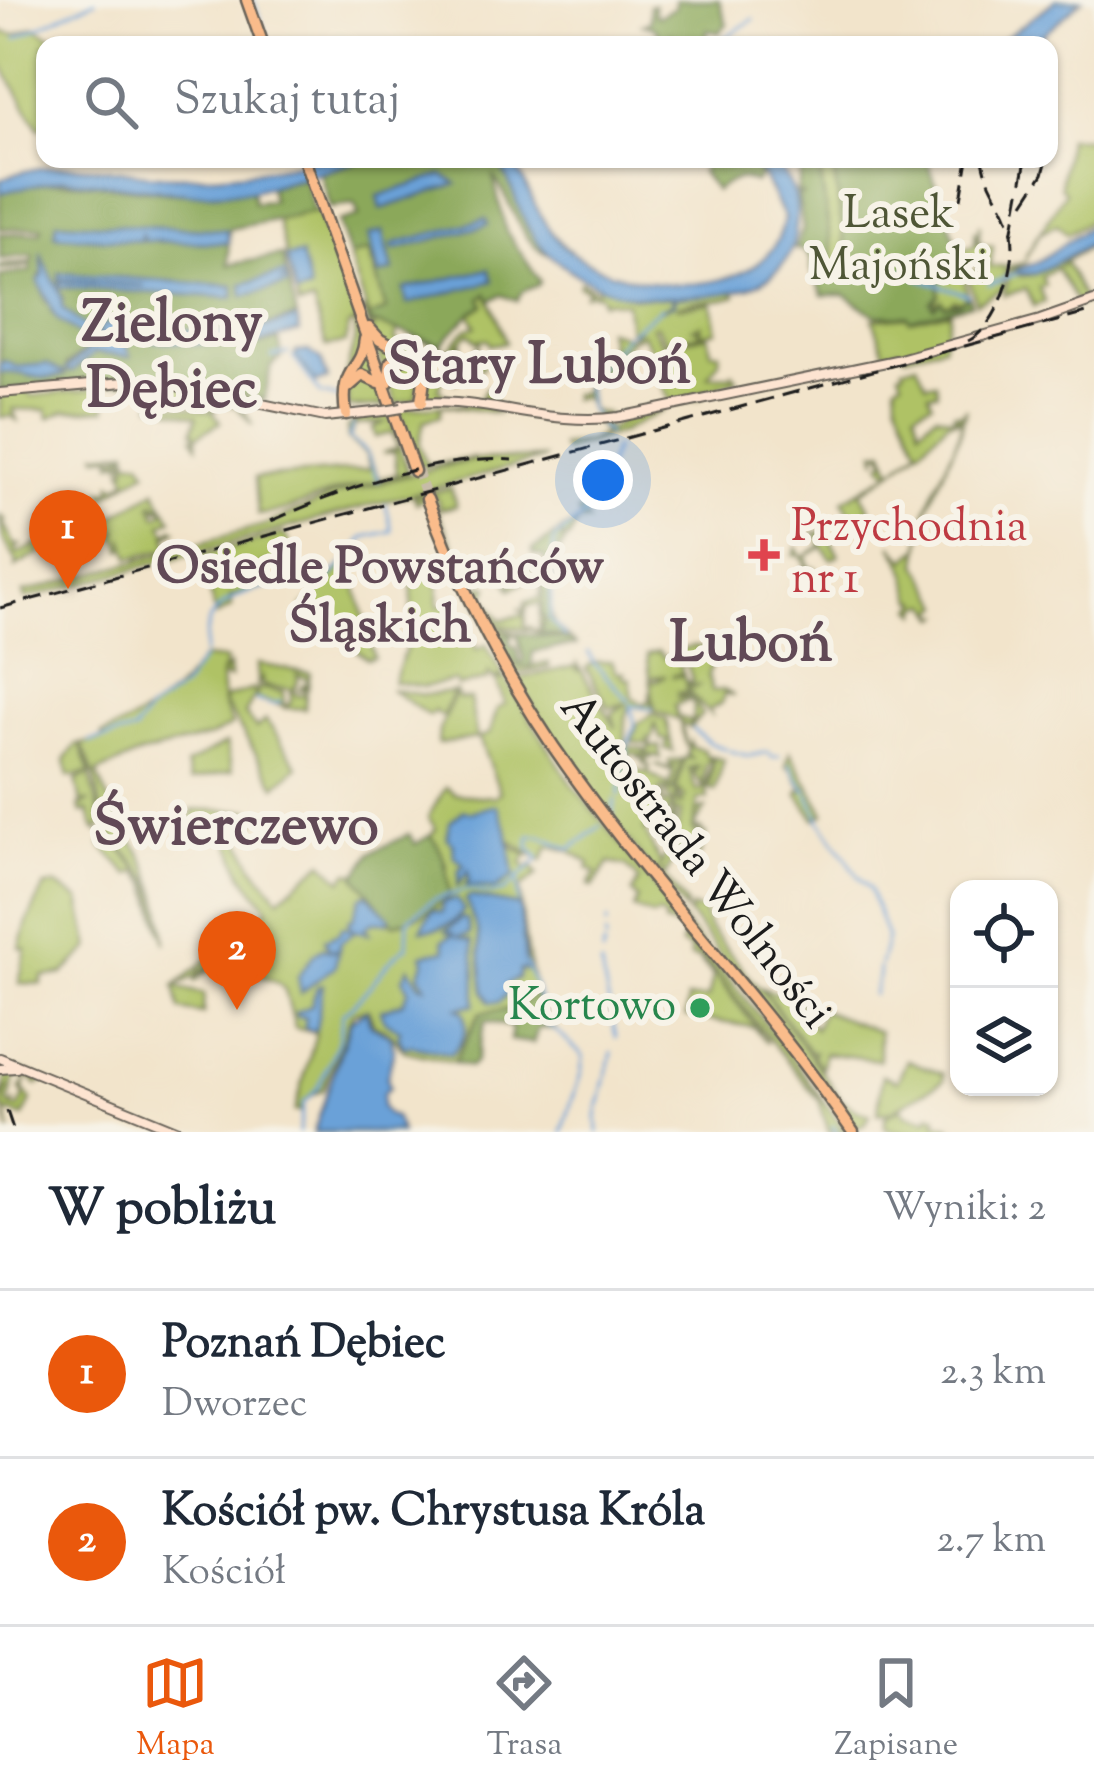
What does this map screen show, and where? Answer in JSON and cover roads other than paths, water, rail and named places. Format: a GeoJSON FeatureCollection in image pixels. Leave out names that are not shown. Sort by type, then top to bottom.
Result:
{"type":"FeatureCollection","features":[{"type":"Feature","properties":{"kind":"highway"},"geometry":{"type":"LineString","coordinates":[[249,0],[262,36]]}},
{"type":"Feature","properties":{"kind":"highway"},"geometry":{"type":"LineString","coordinates":[[308,168],[350,280],[386,401]]}},
{"type":"Feature","properties":{"kind":"highway"},"geometry":{"type":"LineString","coordinates":[[325,214],[386,401]]}},
{"type":"Feature","properties":{"kind":"highway"},"geometry":{"type":"LineString","coordinates":[[361,314],[376,338],[419,359],[424,370],[419,404]]}},
{"type":"Feature","properties":{"kind":"highway"},"geometry":{"type":"LineString","coordinates":[[350,414],[344,386],[364,350],[363,328]]}},
{"type":"Feature","properties":{"kind":"highway"},"geometry":{"type":"LineString","coordinates":[[386,401],[388,366],[397,357],[410,357],[421,369],[419,404]]}},
{"type":"Feature","properties":{"kind":"highway"},"geometry":{"type":"LineString","coordinates":[[350,414],[347,390],[357,376],[374,377],[415,471]]}},
{"type":"Feature","properties":{"kind":"highway","name":"Autostrada Wolności"},"geometry":{"type":"LineString","coordinates":[[426,499],[482,624],[564,762],[775,1025],[852,1132],[555,754],[485,638],[426,499]]}},
{"type":"Feature","properties":{"kind":"main road"},"geometry":{"type":"LineString","coordinates":[[0,393],[147,380],[282,407],[350,414],[386,401],[402,406],[440,400],[520,414],[609,419],[896,360],[1094,301]]}},
{"type":"Feature","properties":{"kind":"main road"},"geometry":{"type":"LineString","coordinates":[[419,404],[457,403]]}},
{"type":"Feature","properties":{"kind":"main road"},"geometry":{"type":"LineString","coordinates":[[6,1063],[176,1131]]}},
{"type":"Feature","properties":{"kind":"water"},"geometry":{"type":"Polygon","coordinates":[[[1056,0],[1082,0],[1041,36],[1007,36],[1056,0]]]}},
{"type":"Feature","properties":{"kind":"water"},"geometry":{"type":"Polygon","coordinates":[[[45,168],[165,175],[335,168],[252,191],[193,194],[64,179],[0,193],[0,180],[45,168]]]}},
{"type":"Feature","properties":{"kind":"water"},"geometry":{"type":"Polygon","coordinates":[[[501,168],[516,168],[559,242],[595,266],[626,277],[694,284],[754,266],[774,246],[784,218],[759,168],[781,168],[795,197],[792,249],[783,265],[754,285],[716,295],[675,297],[675,304],[659,310],[672,304],[672,297],[612,290],[555,259],[528,227],[501,168]]]}},
{"type":"Feature","properties":{"kind":"water"},"geometry":{"type":"Polygon","coordinates":[[[443,175],[457,184],[381,209],[378,196],[443,175]]]}},
{"type":"Feature","properties":{"kind":"water"},"geometry":{"type":"Polygon","coordinates":[[[486,219],[488,225],[393,250],[392,244],[486,219]]]}},
{"type":"Feature","properties":{"kind":"water"},"geometry":{"type":"Polygon","coordinates":[[[57,222],[227,230],[229,243],[143,241],[142,233],[140,241],[55,235],[57,222]]]}},
{"type":"Feature","properties":{"kind":"water"},"geometry":{"type":"Polygon","coordinates":[[[1094,223],[1092,243],[1035,274],[1016,274],[1017,270],[1036,263],[1094,223]]]}},
{"type":"Feature","properties":{"kind":"water"},"geometry":{"type":"Polygon","coordinates":[[[383,231],[393,271],[379,275],[369,235],[383,231]]]}},
{"type":"Feature","properties":{"kind":"water"},"geometry":{"type":"Polygon","coordinates":[[[41,252],[61,295],[62,308],[91,332],[94,329],[97,340],[125,343],[130,357],[94,353],[72,372],[65,370],[94,345],[56,318],[38,280],[43,275],[41,252]]]}},
{"type":"Feature","properties":{"kind":"water"},"geometry":{"type":"Polygon","coordinates":[[[301,255],[310,291],[296,295],[286,257],[301,255]]]}},
{"type":"Feature","properties":{"kind":"water"},"geometry":{"type":"Polygon","coordinates":[[[489,269],[493,281],[407,304],[404,289],[489,269]]]}},
{"type":"Feature","properties":{"kind":"water"},"geometry":{"type":"Polygon","coordinates":[[[59,273],[234,286],[234,298],[60,287],[59,281],[145,286],[59,279],[59,273]]]}},
{"type":"Feature","properties":{"kind":"water"},"geometry":{"type":"Polygon","coordinates":[[[285,273],[280,281],[288,285],[243,296],[242,284],[285,273]]]}},
{"type":"Feature","properties":{"kind":"water"},"geometry":{"type":"Polygon","coordinates":[[[297,319],[300,332],[258,343],[255,330],[297,319]]]}},
{"type":"Feature","properties":{"kind":"water"},"geometry":{"type":"Polygon","coordinates":[[[100,324],[239,334],[240,346],[99,338],[100,324]]]}},
{"type":"Feature","properties":{"kind":"water"},"geometry":{"type":"Polygon","coordinates":[[[309,351],[321,360],[328,379],[316,383],[295,356],[309,351]]]}},
{"type":"Feature","properties":{"kind":"water"},"geometry":{"type":"Polygon","coordinates":[[[5,361],[17,367],[47,364],[65,374],[47,378],[0,373],[5,361]]]}},
{"type":"Feature","properties":{"kind":"water"},"geometry":{"type":"Polygon","coordinates":[[[497,805],[507,829],[514,876],[495,889],[465,885],[468,871],[458,885],[459,869],[464,865],[454,856],[447,838],[450,822],[464,810],[497,805]]]}},
{"type":"Feature","properties":{"kind":"water"},"geometry":{"type":"Polygon","coordinates":[[[367,894],[390,917],[388,922],[373,922],[365,928],[369,933],[355,931],[340,943],[339,950],[330,950],[338,952],[335,966],[301,993],[298,976],[315,953],[329,950],[325,939],[342,927],[354,930],[348,924],[367,894]]]}},
{"type":"Feature","properties":{"kind":"water"},"geometry":{"type":"Polygon","coordinates":[[[457,899],[464,910],[455,920],[421,930],[432,910],[442,912],[443,902],[457,899]]]}},
{"type":"Feature","properties":{"kind":"water"},"geometry":{"type":"Polygon","coordinates":[[[466,899],[520,906],[526,970],[507,984],[508,993],[499,1002],[490,1002],[484,991],[478,933],[466,899]]]}},
{"type":"Feature","properties":{"kind":"water"},"geometry":{"type":"Polygon","coordinates":[[[467,919],[470,934],[459,937],[472,941],[476,980],[475,1004],[458,1008],[465,1018],[462,1039],[451,1054],[404,1047],[400,1030],[384,1020],[381,1010],[403,1002],[409,990],[403,978],[409,967],[426,986],[419,974],[423,954],[445,950],[443,940],[454,934],[446,931],[467,919]]]}},
{"type":"Feature","properties":{"kind":"water"},"geometry":{"type":"Polygon","coordinates":[[[323,985],[312,1031],[305,1028],[305,1017],[295,1013],[311,1006],[317,987],[323,985]]]}},
{"type":"Feature","properties":{"kind":"water"},"geometry":{"type":"Polygon","coordinates":[[[366,1010],[371,1026],[391,1036],[390,1087],[383,1093],[382,1107],[395,1117],[401,1132],[314,1132],[351,1020],[366,1010]]]}},
{"type":"Feature","properties":{"kind":"waterway"},"geometry":{"type":"LineString","coordinates":[[79,8],[95,0]]}},
{"type":"Feature","properties":{"kind":"waterway"},"geometry":{"type":"LineString","coordinates":[[253,0],[266,36]]}},
{"type":"Feature","properties":{"kind":"waterway"},"geometry":{"type":"LineString","coordinates":[[16,38],[76,9]]}},
{"type":"Feature","properties":{"kind":"waterway"},"geometry":{"type":"LineString","coordinates":[[727,36],[754,19]]}},
{"type":"Feature","properties":{"kind":"waterway"},"geometry":{"type":"LineString","coordinates":[[871,272],[911,271],[968,295]]}},
{"type":"Feature","properties":{"kind":"waterway"},"geometry":{"type":"LineString","coordinates":[[989,285],[1016,274]]}},
{"type":"Feature","properties":{"kind":"waterway"},"geometry":{"type":"LineString","coordinates":[[630,332],[661,308]]}},
{"type":"Feature","properties":{"kind":"waterway"},"geometry":{"type":"LineString","coordinates":[[586,386],[585,374],[605,361],[626,334]]}},
{"type":"Feature","properties":{"kind":"waterway"},"geometry":{"type":"LineString","coordinates":[[272,357],[288,353]]}},
{"type":"Feature","properties":{"kind":"waterway"},"geometry":{"type":"LineString","coordinates":[[293,357],[321,394],[340,398]]}},
{"type":"Feature","properties":{"kind":"waterway"},"geometry":{"type":"LineString","coordinates":[[586,386],[594,416]]}},
{"type":"Feature","properties":{"kind":"waterway"},"geometry":{"type":"LineString","coordinates":[[597,421],[607,434]]}},
{"type":"Feature","properties":{"kind":"waterway"},"geometry":{"type":"LineString","coordinates":[[353,425],[349,438],[367,453],[378,480]]}},
{"type":"Feature","properties":{"kind":"waterway"},"geometry":{"type":"LineString","coordinates":[[591,510],[614,449]]}},
{"type":"Feature","properties":{"kind":"waterway"},"geometry":{"type":"LineString","coordinates":[[359,544],[365,537],[392,531],[386,505]]}},
{"type":"Feature","properties":{"kind":"waterway"},"geometry":{"type":"LineString","coordinates":[[565,636],[550,620],[554,544],[556,537],[588,513]]}},
{"type":"Feature","properties":{"kind":"waterway"},"geometry":{"type":"LineString","coordinates":[[349,559],[358,546]]}},
{"type":"Feature","properties":{"kind":"waterway"},"geometry":{"type":"LineString","coordinates":[[204,653],[208,623],[224,605],[251,591],[326,582],[346,562]]}},
{"type":"Feature","properties":{"kind":"waterway"},"geometry":{"type":"LineString","coordinates":[[588,652],[592,659]]}},
{"type":"Feature","properties":{"kind":"waterway"},"geometry":{"type":"LineString","coordinates":[[89,742],[134,732],[148,712],[182,688],[203,658]]}},
{"type":"Feature","properties":{"kind":"waterway"},"geometry":{"type":"LineString","coordinates":[[593,662],[629,701]]}},
{"type":"Feature","properties":{"kind":"waterway"},"geometry":{"type":"LineString","coordinates":[[255,700],[263,702]]}},
{"type":"Feature","properties":{"kind":"waterway"},"geometry":{"type":"LineString","coordinates":[[274,704],[280,702]]}},
{"type":"Feature","properties":{"kind":"waterway"},"geometry":{"type":"LineString","coordinates":[[267,703],[271,704]]}},
{"type":"Feature","properties":{"kind":"waterway"},"geometry":{"type":"LineString","coordinates":[[628,744],[635,726],[631,705]]}},
{"type":"Feature","properties":{"kind":"waterway"},"geometry":{"type":"LineString","coordinates":[[632,706],[652,709]]}},
{"type":"Feature","properties":{"kind":"waterway"},"geometry":{"type":"LineString","coordinates":[[692,729],[726,749]]}},
{"type":"Feature","properties":{"kind":"waterway"},"geometry":{"type":"LineString","coordinates":[[619,795],[627,748]]}},
{"type":"Feature","properties":{"kind":"waterway"},"geometry":{"type":"LineString","coordinates":[[730,751],[779,756]]}},
{"type":"Feature","properties":{"kind":"waterway"},"geometry":{"type":"LineString","coordinates":[[790,765],[796,775]]}},
{"type":"Feature","properties":{"kind":"waterway"},"geometry":{"type":"LineString","coordinates":[[797,777],[807,792]]}},
{"type":"Feature","properties":{"kind":"waterway"},"geometry":{"type":"LineString","coordinates":[[809,795],[819,817]]}},
{"type":"Feature","properties":{"kind":"waterway"},"geometry":{"type":"LineString","coordinates":[[612,817],[615,800]]}},
{"type":"Feature","properties":{"kind":"waterway"},"geometry":{"type":"LineString","coordinates":[[819,819],[857,874]]}},
{"type":"Feature","properties":{"kind":"waterway"},"geometry":{"type":"LineString","coordinates":[[539,859],[529,847],[530,836],[571,849],[600,826]]}},
{"type":"Feature","properties":{"kind":"waterway"},"geometry":{"type":"LineString","coordinates":[[435,899],[470,889],[489,894],[504,891],[537,861]]}},
{"type":"Feature","properties":{"kind":"waterway"},"geometry":{"type":"LineString","coordinates":[[517,876],[519,903]]}},
{"type":"Feature","properties":{"kind":"waterway"},"geometry":{"type":"LineString","coordinates":[[858,876],[869,888]]}},
{"type":"Feature","properties":{"kind":"waterway"},"geometry":{"type":"LineString","coordinates":[[870,890],[887,938],[880,964]]}},
{"type":"Feature","properties":{"kind":"waterway"},"geometry":{"type":"LineString","coordinates":[[318,1088],[338,1042],[343,1013],[407,946],[408,920],[433,900]]}},
{"type":"Feature","properties":{"kind":"waterway"},"geometry":{"type":"LineString","coordinates":[[606,935],[606,941]]}},
{"type":"Feature","properties":{"kind":"waterway"},"geometry":{"type":"LineString","coordinates":[[602,954],[604,947]]}},
{"type":"Feature","properties":{"kind":"waterway"},"geometry":{"type":"LineString","coordinates":[[526,964],[541,1004]]}},
{"type":"Feature","properties":{"kind":"waterway"},"geometry":{"type":"LineString","coordinates":[[601,966],[603,979]]}},
{"type":"Feature","properties":{"kind":"waterway"},"geometry":{"type":"LineString","coordinates":[[878,978],[879,968]]}},
{"type":"Feature","properties":{"kind":"waterway"},"geometry":{"type":"LineString","coordinates":[[604,981],[616,1037]]}},
{"type":"Feature","properties":{"kind":"waterway"},"geometry":{"type":"LineString","coordinates":[[873,995],[877,981]]}},
{"type":"Feature","properties":{"kind":"waterway"},"geometry":{"type":"LineString","coordinates":[[541,1006],[553,1030]]}},
{"type":"Feature","properties":{"kind":"waterway"},"geometry":{"type":"LineString","coordinates":[[556,1031],[583,1056]]}},
{"type":"Feature","properties":{"kind":"waterway"},"geometry":{"type":"LineString","coordinates":[[606,1077],[612,1053]]}},
{"type":"Feature","properties":{"kind":"waterway"},"geometry":{"type":"LineString","coordinates":[[581,1074],[583,1058]]}},
{"type":"Feature","properties":{"kind":"waterway"},"geometry":{"type":"LineString","coordinates":[[562,1132],[580,1076]]}},
{"type":"Feature","properties":{"kind":"waterway"},"geometry":{"type":"LineString","coordinates":[[600,1102],[605,1080]]}},
{"type":"Feature","properties":{"kind":"waterway"},"geometry":{"type":"LineString","coordinates":[[299,1132],[304,1103],[317,1089]]}},
{"type":"Feature","properties":{"kind":"waterway"},"geometry":{"type":"LineString","coordinates":[[597,1117],[599,1103]]}},
{"type":"Feature","properties":{"kind":"waterway"},"geometry":{"type":"LineString","coordinates":[[597,1119],[598,1132]]}},
{"type":"Feature","properties":{"kind":"waterway"},"geometry":{"type":"LineString","coordinates":[[833,1126],[836,1132]]}},
{"type":"Feature","properties":{"kind":"tunnel"},"geometry":{"type":"LineString","coordinates":[[417,470],[427,499]]}},
{"type":"Feature","properties":{"kind":"railway"},"geometry":{"type":"LineString","coordinates":[[961,199],[966,168]]}},
{"type":"Feature","properties":{"kind":"railway"},"geometry":{"type":"LineString","coordinates":[[968,341],[980,333],[999,305],[1013,252],[1009,221],[985,168]]}},
{"type":"Feature","properties":{"kind":"railway"},"geometry":{"type":"LineString","coordinates":[[1012,235],[1024,168]]}},
{"type":"Feature","properties":{"kind":"railway"},"geometry":{"type":"LineString","coordinates":[[1024,203],[1045,168]]}},
{"type":"Feature","properties":{"kind":"railway"},"geometry":{"type":"LineString","coordinates":[[0,608],[1094,311]]}},
{"type":"Feature","properties":{"kind":"railway"},"geometry":{"type":"LineString","coordinates":[[271,521],[358,486],[419,469],[513,460]]}},
{"type":"Feature","properties":{"kind":"railway"},"geometry":{"type":"LineString","coordinates":[[7,1111],[14,1132]]}},
{"type":"Feature","properties":{"kind":"place","name":"Przychodnia nr 1"},"geometry":{"type":"Point","coordinates":[764,555]}},
{"type":"Feature","properties":{"kind":"place","name":"Poznań Dębiec"},"geometry":{"type":"Point","coordinates":[68,589]}},
{"type":"Feature","properties":{"kind":"place","name":"Kortowo"},"geometry":{"type":"Point","coordinates":[700,1008]}},
{"type":"Feature","properties":{"kind":"place","name":"Kościół pw. Chrystusa Króla"},"geometry":{"type":"Point","coordinates":[237,1010]}},
{"type":"Feature","properties":{"kind":"district","name":"Zielony Dębiec"},"geometry":{"type":"Point","coordinates":[172,359]}},
{"type":"Feature","properties":{"kind":"district","name":"Stary Luboń"},"geometry":{"type":"Point","coordinates":[539,368]}},
{"type":"Feature","properties":{"kind":"district","name":"Osiedle Powstańców Śląskich"},"geometry":{"type":"Point","coordinates":[380,598]}},
{"type":"Feature","properties":{"kind":"district","name":"Luboń"},"geometry":{"type":"Point","coordinates":[751,646]}},
{"type":"Feature","properties":{"kind":"district","name":"Świerczewo"},"geometry":{"type":"Point","coordinates":[236,829]}},
{"type":"Feature","properties":{"kind":"park label","name":"Lasek Majoński"},"geometry":{"type":"Point","coordinates":[899,242]}}]}
